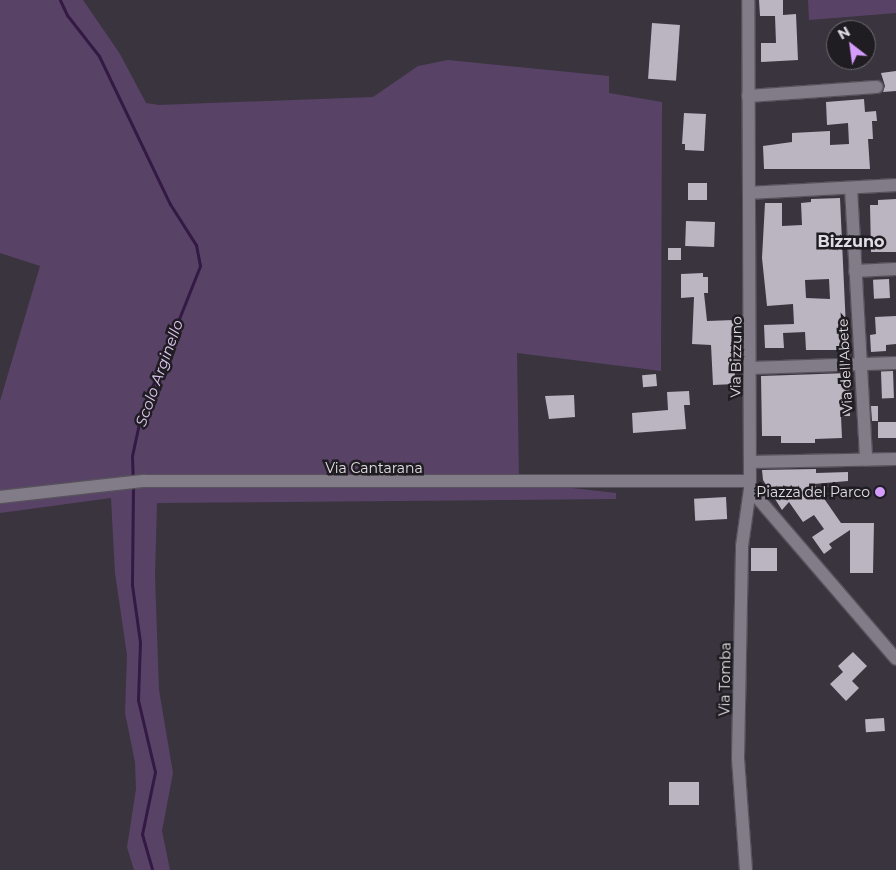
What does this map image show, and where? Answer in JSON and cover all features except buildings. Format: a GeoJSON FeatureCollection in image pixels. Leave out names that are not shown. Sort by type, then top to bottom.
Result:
{"type":"FeatureCollection","features":[{"type":"Feature","properties":{"kind":"street","name":"Via Bizzuno"},"geometry":{"type":"LineString","coordinates":[[748,0],[749,485]]}},
{"type":"Feature","properties":{"kind":"street"},"geometry":{"type":"LineString","coordinates":[[748,96],[877,87]]}},
{"type":"Feature","properties":{"kind":"street"},"geometry":{"type":"LineString","coordinates":[[749,193],[896,185]]}},
{"type":"Feature","properties":{"kind":"street","name":"Via dell'Abete"},"geometry":{"type":"LineString","coordinates":[[851,188],[866,460]]}},
{"type":"Feature","properties":{"kind":"street"},"geometry":{"type":"LineString","coordinates":[[855,271],[896,269]]}},
{"type":"Feature","properties":{"kind":"street"},"geometry":{"type":"LineString","coordinates":[[750,368],[896,363]]}},
{"type":"Feature","properties":{"kind":"street"},"geometry":{"type":"LineString","coordinates":[[750,462],[896,459]]}},
{"type":"Feature","properties":{"kind":"street","name":"Via Cantarana"},"geometry":{"type":"LineString","coordinates":[[0,497],[132,482],[749,485]]}},
{"type":"Feature","properties":{"kind":"street"},"geometry":{"type":"LineString","coordinates":[[749,485],[896,659]]}},
{"type":"Feature","properties":{"kind":"street","name":"Via Tomba"},"geometry":{"type":"LineString","coordinates":[[746,870],[738,758],[742,546],[749,485]]}},
{"type":"Feature","properties":{"kind":"shaded area"},"geometry":{"type":"Polygon","coordinates":[[[0,0],[83,0],[120,54],[146,103],[159,105],[373,97],[418,66],[448,60],[609,76],[609,93],[662,102],[661,371],[517,353],[519,482],[616,493],[616,499],[157,503],[155,576],[159,690],[173,773],[162,831],[170,870],[134,870],[127,847],[136,789],[135,762],[125,713],[127,655],[115,573],[111,498],[0,513],[0,401],[40,266],[0,253],[0,0]]]}},
{"type":"Feature","properties":{"kind":"shaded area"},"geometry":{"type":"Polygon","coordinates":[[[808,0],[896,0],[896,13],[809,20],[808,0]]]}},
{"type":"Feature","properties":{"kind":"waterway","name":"Scolo Arginello"},"geometry":{"type":"LineString","coordinates":[[60,0],[67,15],[99,56],[170,204],[196,245],[200,266],[141,414],[132,456],[133,480]]}},
{"type":"Feature","properties":{"kind":"waterway","name":"Scolo Arginello"},"geometry":{"type":"LineString","coordinates":[[133,486],[132,585],[140,642],[138,700],[155,772],[142,834],[152,870]]}},
{"type":"Feature","properties":{"kind":"place","name":"Piazza del Parco"},"geometry":{"type":"Point","coordinates":[880,492]}},
{"type":"Feature","properties":{"kind":"district","name":"Bizzuno"},"geometry":{"type":"Point","coordinates":[851,242]}}]}
